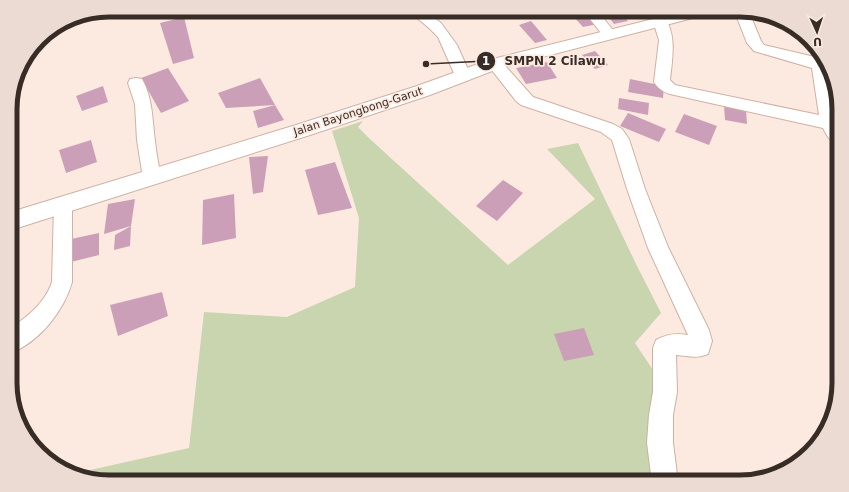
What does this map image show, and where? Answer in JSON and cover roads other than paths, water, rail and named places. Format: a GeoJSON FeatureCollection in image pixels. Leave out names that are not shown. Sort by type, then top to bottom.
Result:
{"type":"FeatureCollection","features":[{"type":"Feature","properties":{"kind":"main road","name":"Jalan Bayongbong-Garut"},"geometry":{"type":"LineString","coordinates":[[17,219],[152,178],[464,76],[495,64],[677,17]]}},
{"type":"Feature","properties":{"kind":"street"},"geometry":{"type":"LineString","coordinates":[[424,17],[440,30],[455,56],[464,76]]}},
{"type":"Feature","properties":{"kind":"street"},"geometry":{"type":"LineString","coordinates":[[596,17],[609,34]]}},
{"type":"Feature","properties":{"kind":"street"},"geometry":{"type":"LineString","coordinates":[[744,17],[754,44],[758,48],[814,62],[819,66],[821,70],[826,110],[832,118]]}},
{"type":"Feature","properties":{"kind":"street"},"geometry":{"type":"LineString","coordinates":[[660,21],[666,40],[662,82],[670,90],[832,121]]}},
{"type":"Feature","properties":{"kind":"street"},"geometry":{"type":"LineString","coordinates":[[495,64],[527,101],[580,118],[616,133],[620,139],[636,189],[658,248],[698,330],[701,341],[700,346],[694,348],[675,344],[669,344],[664,348],[665,392],[661,415],[660,443],[664,475]]}},
{"type":"Feature","properties":{"kind":"street"},"geometry":{"type":"LineString","coordinates":[[136,83],[143,104],[146,140],[152,178]]}},
{"type":"Feature","properties":{"kind":"street"},"geometry":{"type":"LineString","coordinates":[[17,337],[53,305],[59,294],[62,282],[62,205]]}},
{"type":"Feature","properties":{"kind":"place","name":"SMPN 2 Cilawu"},"geometry":{"type":"Point","coordinates":[426,64]}}]}
